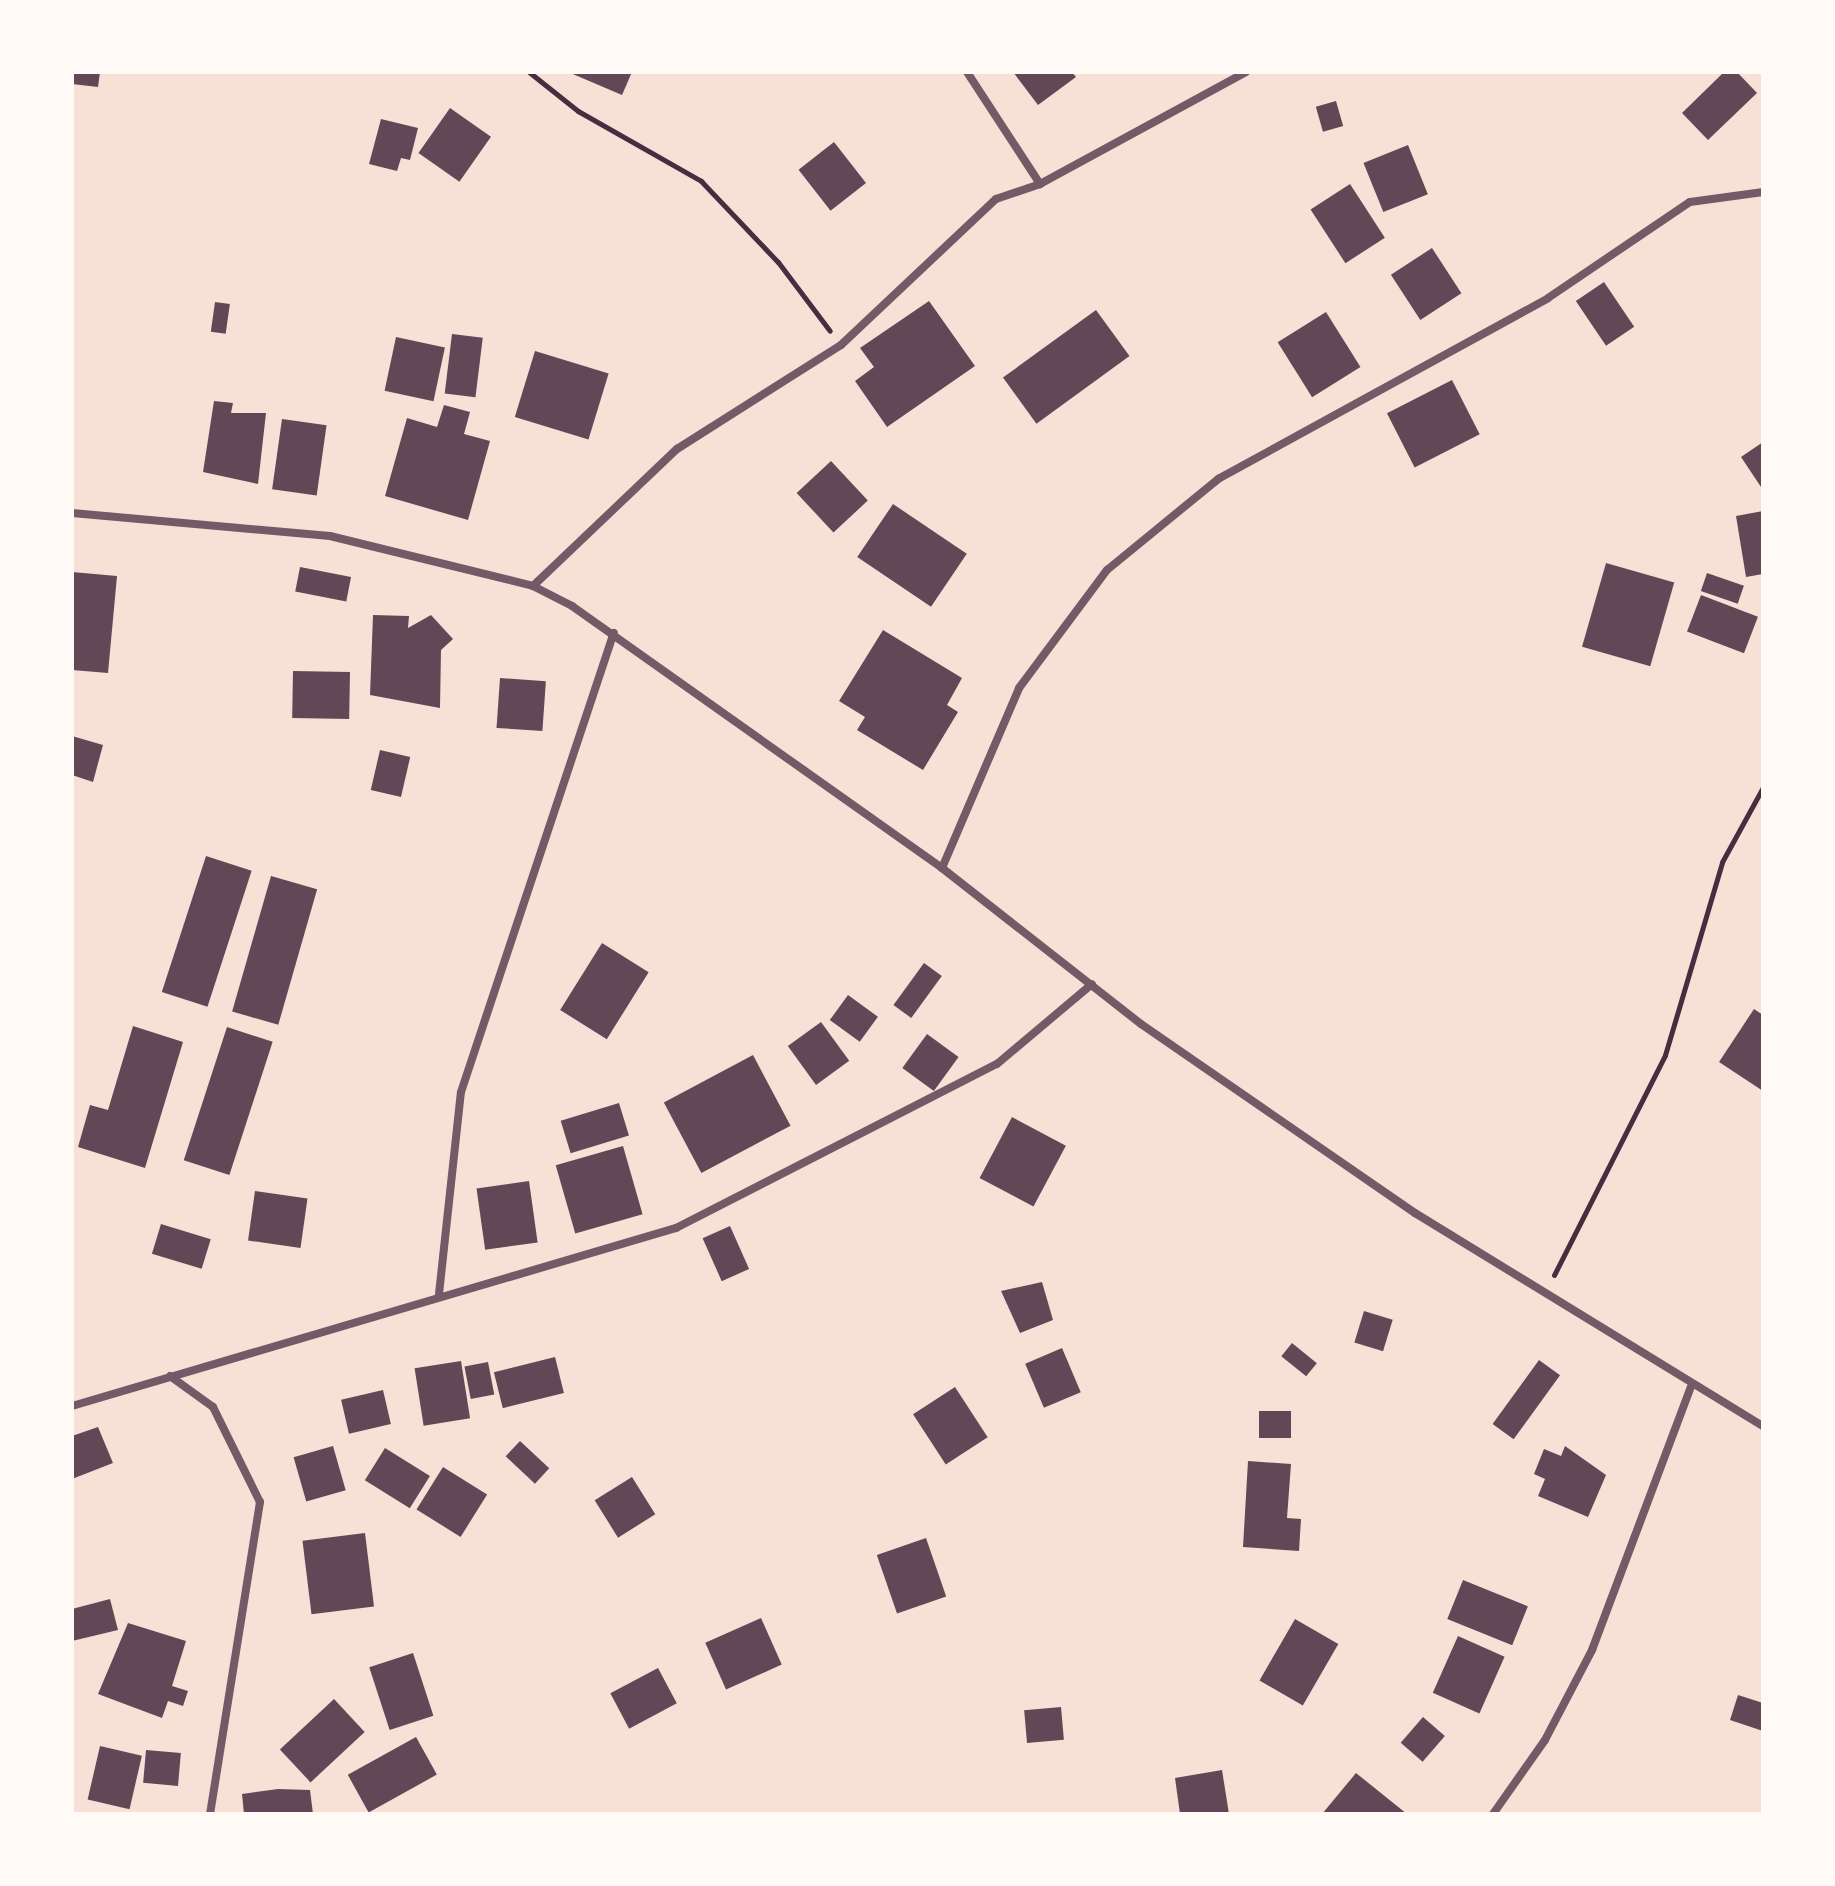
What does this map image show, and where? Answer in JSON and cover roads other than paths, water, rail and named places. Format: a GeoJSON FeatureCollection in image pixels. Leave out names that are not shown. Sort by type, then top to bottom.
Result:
{"type":"FeatureCollection","features":[{"type":"Feature","properties":{"kind":"street"},"geometry":{"type":"LineString","coordinates":[[967,72],[1040,184]]}},
{"type":"Feature","properties":{"kind":"street"},"geometry":{"type":"LineString","coordinates":[[533,586],[677,449],[841,345],[949,237],[996,199],[1040,184],[1246,72]]}},
{"type":"Feature","properties":{"kind":"street"},"geometry":{"type":"LineString","coordinates":[[942,868],[1019,688],[1107,570],[1218,479],[1548,298],[1690,202],[1763,192]]}},
{"type":"Feature","properties":{"kind":"street"},"geometry":{"type":"LineString","coordinates":[[72,513],[330,536],[533,586],[614,633],[942,868],[1092,984],[1415,1213],[1691,1387],[1763,1426]]}},
{"type":"Feature","properties":{"kind":"street"},"geometry":{"type":"LineString","coordinates":[[439,1294],[461,1092],[614,633]]}},
{"type":"Feature","properties":{"kind":"street"},"geometry":{"type":"LineString","coordinates":[[72,1406],[439,1294],[676,1228],[747,1196],[997,1064],[1092,984]]}},
{"type":"Feature","properties":{"kind":"street"},"geometry":{"type":"LineString","coordinates":[[170,1376],[213,1407],[260,1502],[210,1814]]}},
{"type":"Feature","properties":{"kind":"street"},"geometry":{"type":"LineString","coordinates":[[1493,1814],[1545,1740],[1592,1650],[1691,1387]]}}]}
